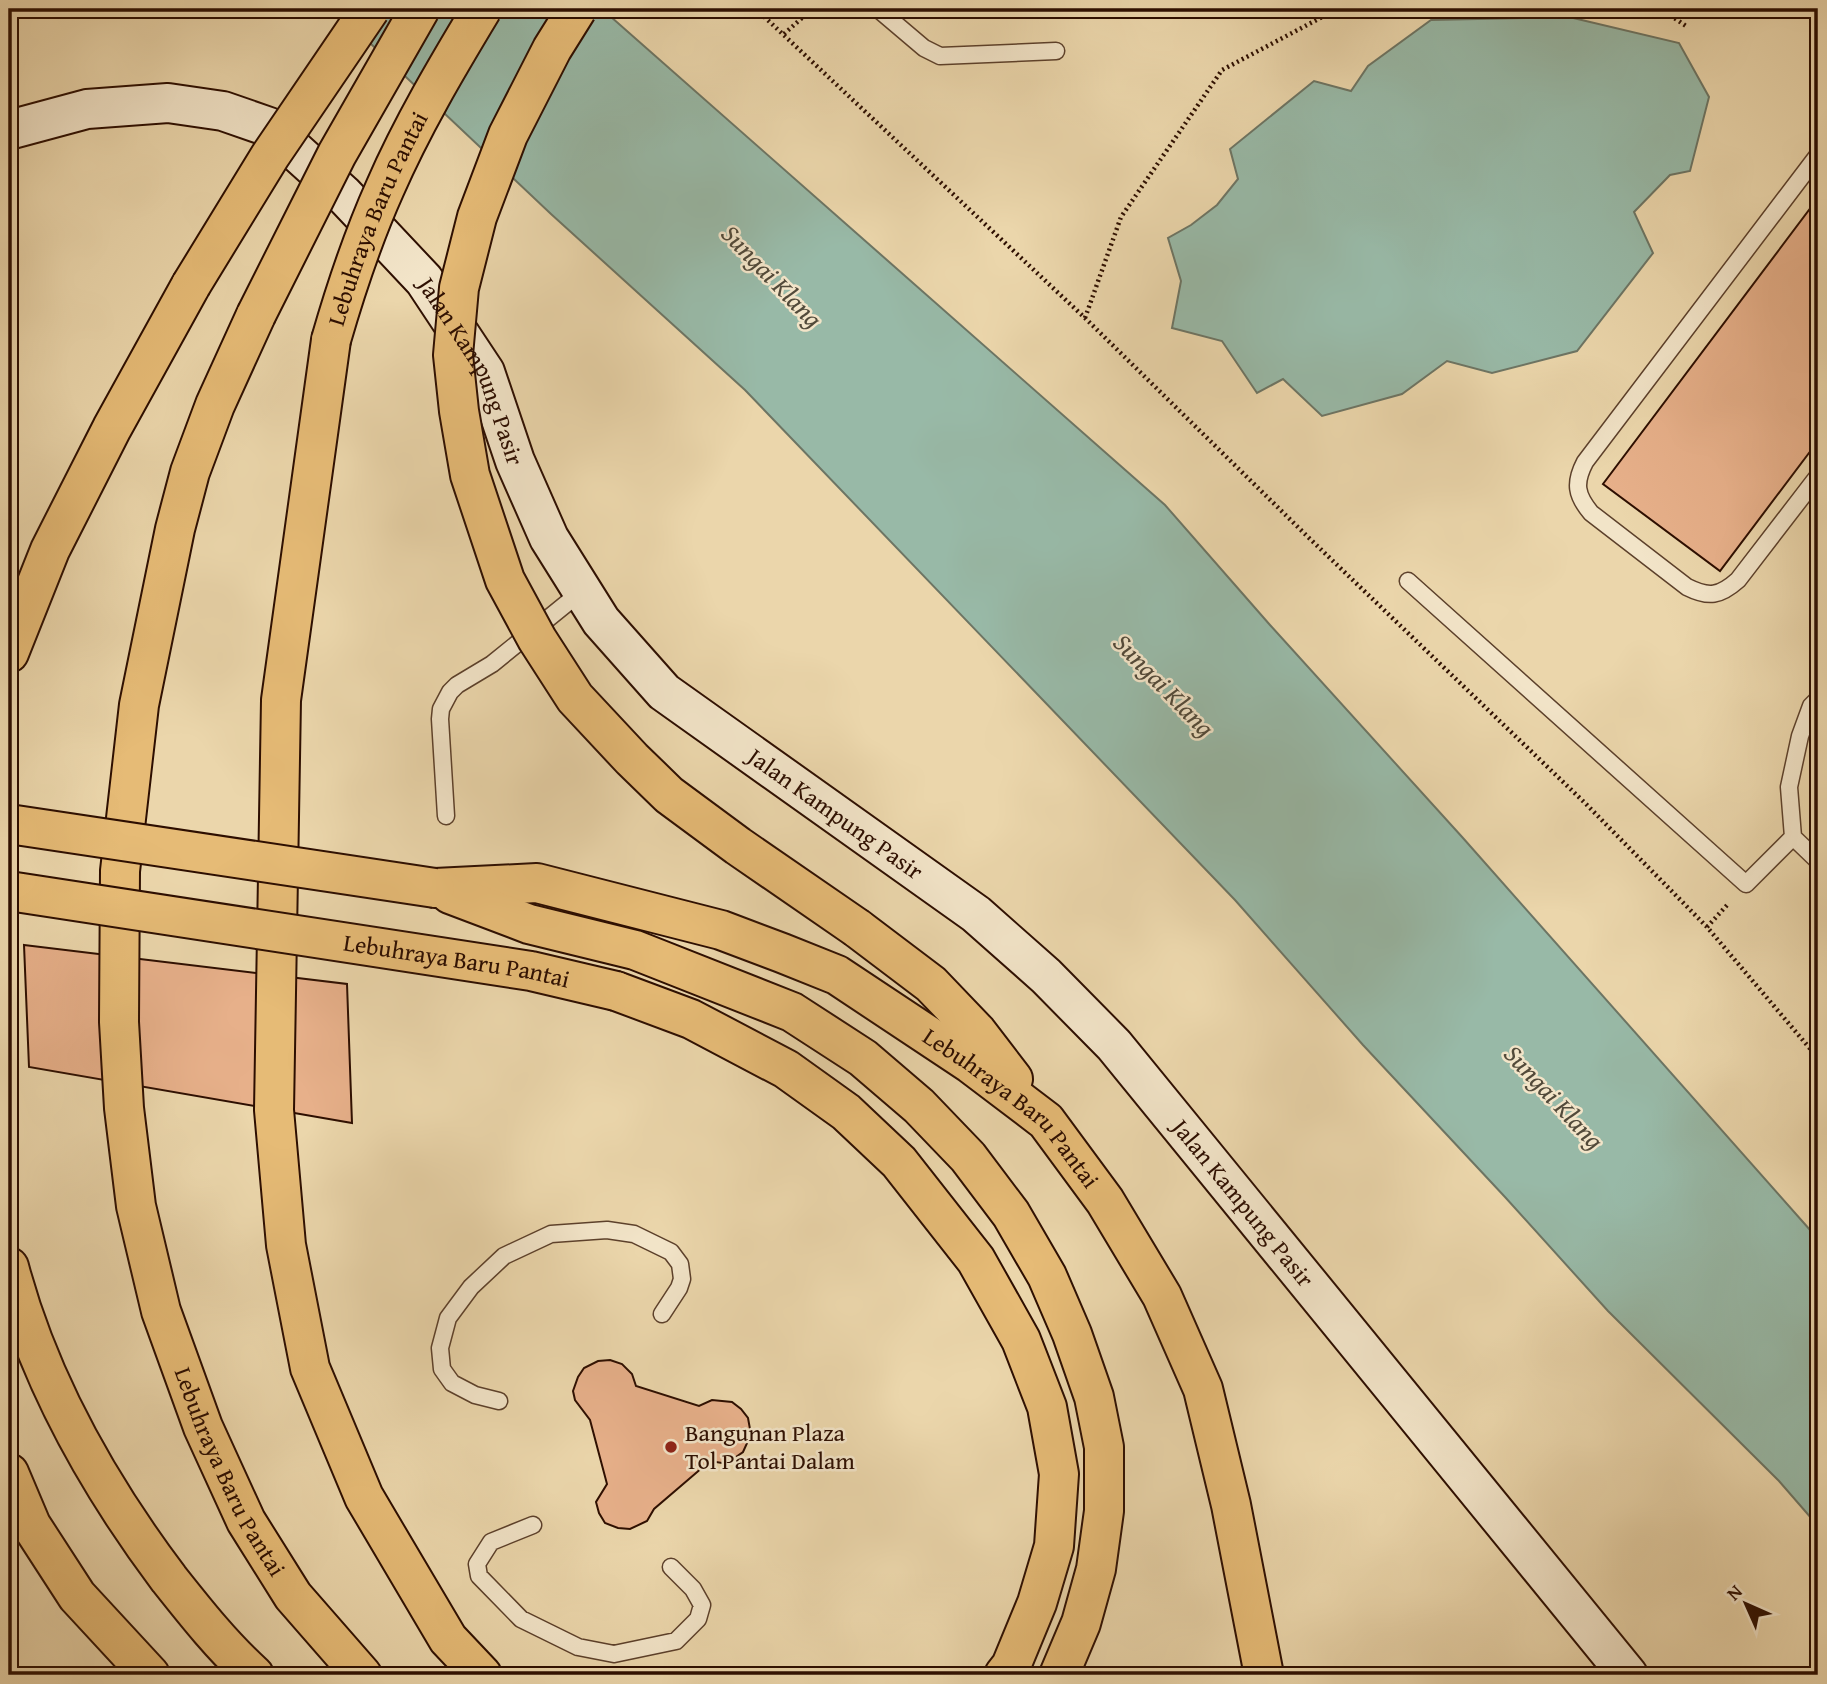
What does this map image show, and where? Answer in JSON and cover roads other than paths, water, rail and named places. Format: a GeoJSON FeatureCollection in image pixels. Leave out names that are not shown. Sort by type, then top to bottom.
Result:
{"type":"FeatureCollection","features":[{"type":"Feature","properties":{"kind":"highway"},"geometry":{"type":"LineString","coordinates":[[9,653],[50,551],[112,428],[191,285],[270,156],[370,9]]}},
{"type":"Feature","properties":{"kind":"highway","name":"Lebuhraya Baru Pantai"},"geometry":{"type":"LineString","coordinates":[[362,1675],[293,1596],[246,1521],[203,1427],[161,1311],[136,1206],[124,1108],[119,1022],[120,871],[139,705],[175,529],[190,472],[215,405],[256,315],[337,153],[419,9]]}},
{"type":"Feature","properties":{"kind":"highway","name":"Lebuhraya Baru Pantai"},"geometry":{"type":"LineString","coordinates":[[482,9],[439,79],[384,190],[345,292],[331,340],[281,700],[274,1110],[286,1245],[310,1368],[364,1497],[449,1639],[482,1675]]}},
{"type":"Feature","properties":{"kind":"highway"},"geometry":{"type":"LineString","coordinates":[[578,9],[552,49],[508,135],[477,216],[459,288],[453,355],[459,411],[470,475],[505,580],[537,639],[575,698],[632,759],[669,795],[932,984],[977,1032],[1046,1121]]}},
{"type":"Feature","properties":{"kind":"highway","name":"Lebuhraya Baru Pantai"},"geometry":{"type":"LineString","coordinates":[[9,824],[435,888],[537,883],[721,930],[837,975],[971,1064],[1046,1121],[1105,1201],[1162,1296],[1203,1389],[1231,1505],[1264,1675]]}},
{"type":"Feature","properties":{"kind":"highway","name":"Lebuhraya Baru Pantai"},"geometry":{"type":"LineString","coordinates":[[435,888],[529,924],[635,950],[792,1012],[863,1058],[919,1106],[968,1157],[1011,1214],[1047,1276],[1072,1334],[1094,1396],[1104,1447],[1104,1511],[1096,1569],[1081,1623],[1059,1675]]}},
{"type":"Feature","properties":{"kind":"highway","name":"Lebuhraya Baru Pantai"},"geometry":{"type":"LineString","coordinates":[[9,891],[518,969],[616,991],[691,1019],[774,1062],[846,1112],[899,1162],[976,1259],[1021,1340],[1047,1407],[1059,1474],[1054,1546],[1037,1603],[1012,1666],[1004,1675]]}},
{"type":"Feature","properties":{"kind":"highway"},"geometry":{"type":"LineString","coordinates":[[9,1267],[50,1381],[94,1469],[146,1546],[197,1614],[237,1660],[254,1675]]}},
{"type":"Feature","properties":{"kind":"highway"},"geometry":{"type":"LineString","coordinates":[[9,1473],[31,1525],[77,1596],[141,1666]]}},
{"type":"Feature","properties":{"kind":"street","name":"Jalan Kampung Pasir"},"geometry":{"type":"LineString","coordinates":[[9,130],[87,109],[168,103],[223,110],[269,127],[343,194],[424,280],[485,372],[514,461],[549,538],[601,621],[664,692],[976,914],[1046,976],[1114,1045],[1628,1675]]}},
{"type":"Feature","properties":{"kind":"lane"},"geometry":{"type":"LineString","coordinates":[[878,9],[924,48],[940,56],[1056,51]]}},
{"type":"Feature","properties":{"kind":"lane"},"geometry":{"type":"LineString","coordinates":[[1818,155],[1585,462],[1578,474],[1578,489],[1582,502],[1591,513],[1687,587],[1700,593],[1714,594],[1727,589],[1738,580],[1818,476]]}},
{"type":"Feature","properties":{"kind":"lane"},"geometry":{"type":"LineString","coordinates":[[1408,581],[1746,884],[1793,837]]}},
{"type":"Feature","properties":{"kind":"lane"},"geometry":{"type":"LineString","coordinates":[[446,816],[440,719],[444,700],[457,685],[492,664],[582,591]]}},
{"type":"Feature","properties":{"kind":"lane"},"geometry":{"type":"LineString","coordinates":[[1818,699],[1811,706],[1800,736],[1789,787],[1793,837],[1818,861]]}},
{"type":"Feature","properties":{"kind":"lane"},"geometry":{"type":"LineString","coordinates":[[499,1401],[475,1395],[452,1383],[442,1369],[440,1348],[448,1318],[471,1287],[504,1256],[551,1234],[607,1230],[634,1234],[671,1252],[680,1264],[682,1279],[679,1288],[662,1314]]}},
{"type":"Feature","properties":{"kind":"lane"},"geometry":{"type":"LineString","coordinates":[[533,1525],[491,1542],[477,1564],[479,1576],[521,1619],[579,1647],[614,1654],[676,1641],[698,1619],[702,1605],[693,1589],[671,1567]]}},
{"type":"Feature","properties":{"kind":"water","name":"Sungai Klang"},"geometry":{"type":"Polygon","coordinates":[[[334,9],[602,9],[1165,505],[1818,1239],[1818,1526],[1779,1481],[1608,1311],[1363,1045],[1235,900],[745,390],[551,214],[334,9]]]}},
{"type":"Feature","properties":{"kind":"water"},"geometry":{"type":"Polygon","coordinates":[[[1569,17],[1679,43],[1709,97],[1690,171],[1670,175],[1634,212],[1653,253],[1577,351],[1492,373],[1447,361],[1402,394],[1322,416],[1283,379],[1257,393],[1222,341],[1172,328],[1181,281],[1168,238],[1217,205],[1238,179],[1230,149],[1314,81],[1351,91],[1368,66],[1431,20],[1569,17]]]}},
{"type":"Feature","properties":{"kind":"place","name":"Bangunan Plaza Tol Pantai Dalam"},"geometry":{"type":"Point","coordinates":[671,1447]}}]}
